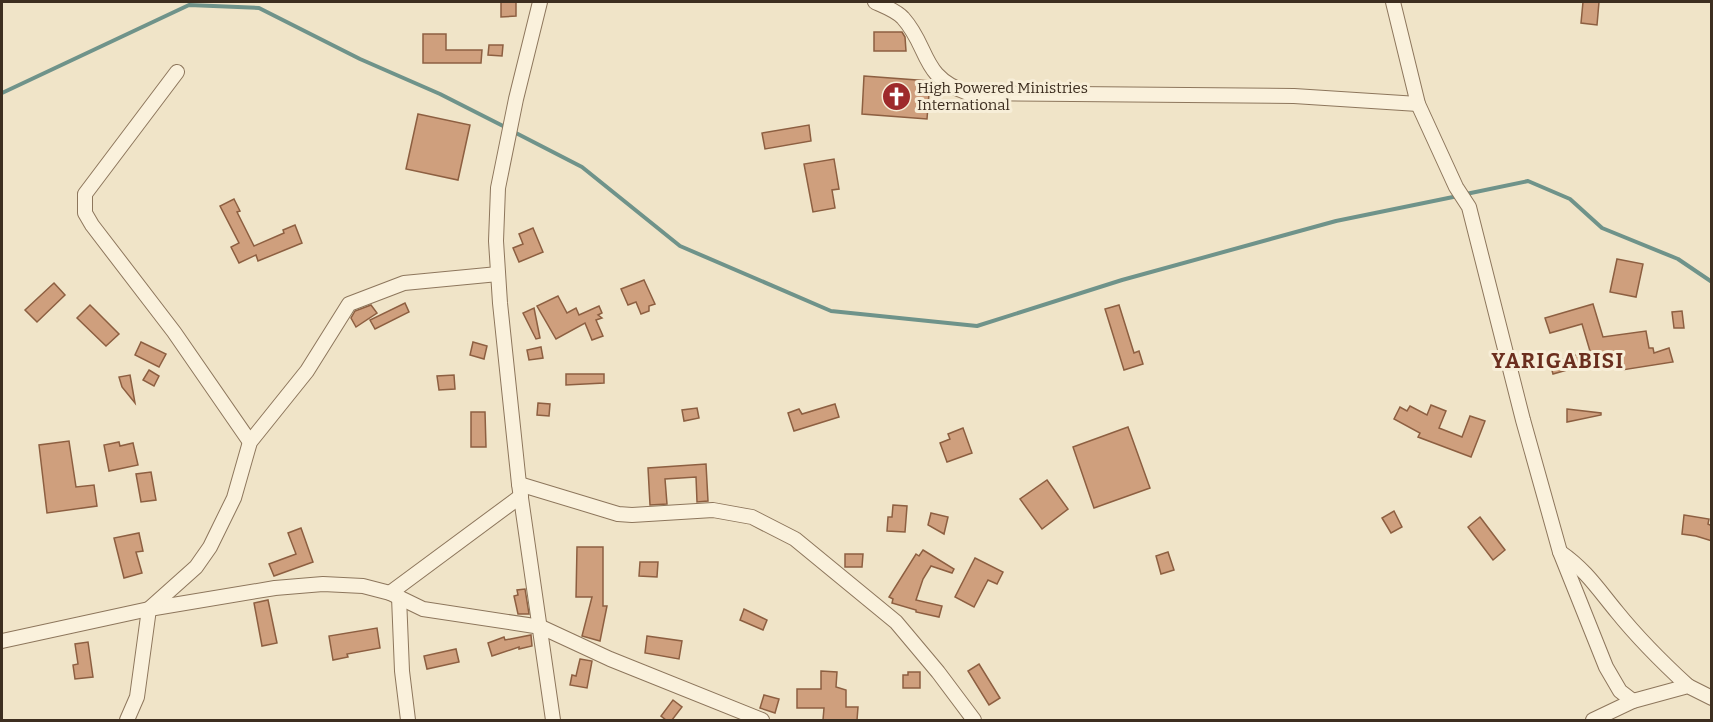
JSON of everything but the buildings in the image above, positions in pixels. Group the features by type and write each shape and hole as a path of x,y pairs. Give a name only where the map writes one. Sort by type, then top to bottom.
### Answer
{"street":[{"path":"540,2 516,99 498,188 496,241 520,490 553,720"},
{"path":"875,2 902,16 912,31 924,58 938,76 953,88 968,93 1294,96 1418,104"},
{"path":"1393,2 1418,104 1456,187 1469,207 1523,420 1560,552 1606,667 1620,691 1633,701"},
{"path":"177,72 85,194 85,213 174,332 250,442"},
{"path":"127,720 138,688 149,609 196,567 210,547 234,498 250,442 307,371 348,304 404,283 498,274"},
{"path":"395,595 520,490"},
{"path":"520,490 618,514 713,510 752,517 795,539 896,622 974,720"},
{"path":"1560,552 1576,563 1663,664 1688,686 1712,698"},
{"path":"2,641 149,609 274,588 313,585 363,586 395,595 423,609 541,627 610,659 762,720"},
{"path":"395,595 408,720"},
{"path":"1593,720 1633,701 1688,686"}],"waterway":[{"path":"2,93 189,5 259,8 360,59 440,94 507,128"},
{"path":"514,132 582,167 680,246 831,311 977,326 1122,280 1336,221 1458,196"},
{"path":"1466,194 1528,181 1570,199 1602,228 1678,259 1712,282"}],"place":[{"name":"High Powered Ministries International","path":"896,97"}],"district":[{"name":"YARIGABISI","path":"1558,361"}]}
